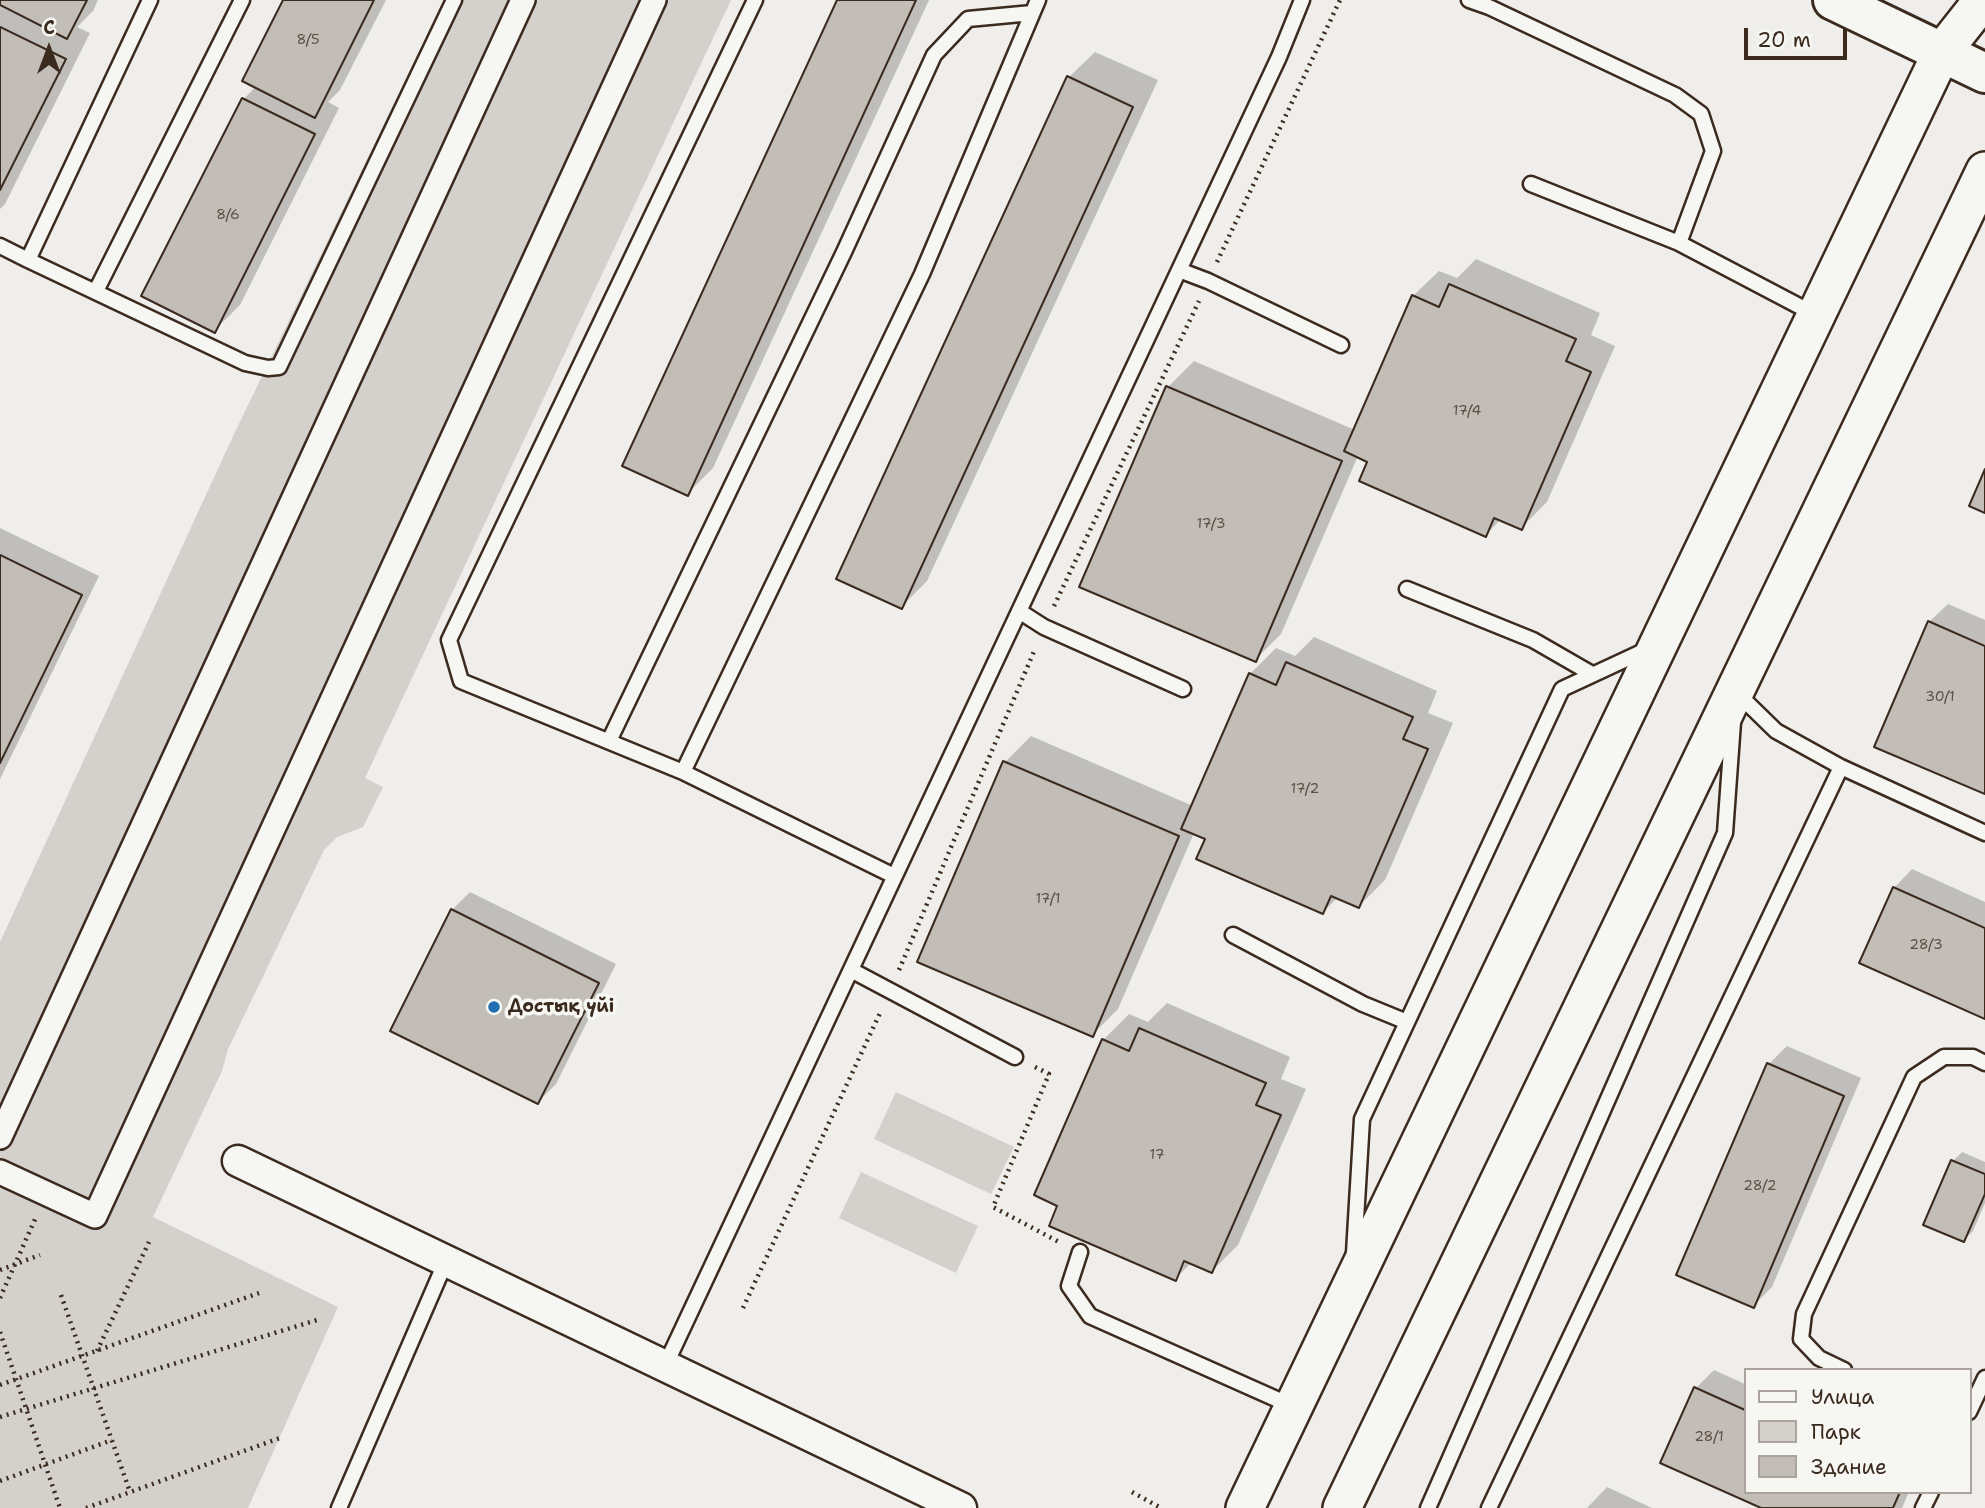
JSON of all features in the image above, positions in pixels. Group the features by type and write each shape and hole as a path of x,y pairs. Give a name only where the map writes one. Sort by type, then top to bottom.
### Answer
{"highway":[{"path":"1833,0 1985,73"}],"street":[{"path":"0,1138 523,0"},
{"path":"0,1172 95,1216 654,0"},
{"path":"1245,1508 1942,52 1983,0"},
{"path":"1342,1508 1985,171"},
{"path":"238,1161 961,1508"}],"lane":[{"path":"28,260 149,0"},
{"path":"96,291 242,0"},
{"path":"0,246 245,363 268,368 279,366 454,0"},
{"path":"755,0 449,640 461,681 683,772 894,876"},
{"path":"665,1366 1279,57 1302,0"},
{"path":"1469,0 1675,95 1701,114 1713,151 1679,243"},
{"path":"609,741 844,252 934,55 968,19 1035,7"},
{"path":"683,772 922,274 1035,7"},
{"path":"1531,184 1679,243 1816,315"},
{"path":"1179,270 1208,281 1341,345"},
{"path":"1407,589 1533,640 1592,674"},
{"path":"1019,611 1044,626 1183,689"},
{"path":"1352,1285 1362,1119 1562,689 1659,644"},
{"path":"1735,691 1776,731 1841,766 1985,832"},
{"path":"1427,1508 1725,832 1735,691"},
{"path":"1489,1508 1841,766"},
{"path":"1233,935 1363,1004 1407,1022"},
{"path":"851,970 1015,1057"},
{"path":"1840,1368 1819,1358 1801,1339 1804,1314 1896,1114 1914,1077 1944,1057 1973,1057 1985,1063"},
{"path":"1080,1252 1069,1286 1090,1315 1294,1407"},
{"path":"339,1508 446,1261"},
{"path":"1971,1408 1985,1378"}],"path":[{"path":"1015,1057 1049,1074 993,1207 1080,1252"},
{"path":"0,1298 47,1194"},
{"path":"97,1351 149,1242"},
{"path":"0,1270 40,1255"},
{"path":"0,1385 259,1293"},
{"path":"61,1295 130,1492"},
{"path":"0,1417 317,1320"},
{"path":"0,1332 60,1508"},
{"path":"86,1508 279,1438"},
{"path":"0,1481 111,1440"},
{"path":"1132,1492 1161,1508"}],"green space":[{"path":"444,0 731,0 365,778 383,787 363,827 337,837 324,850 228,1049 222,1071 153,1217 338,1307 248,1508 0,1508 0,942 234,434"},
{"path":"896,1092 1014,1147 991,1194 874,1139"},
{"path":"861,1172 978,1226 956,1273 839,1218"}],"building":[{"path":"0,0 87,0 67,39 0,5"},
{"path":"283,0 374,0 315,118 242,81"},
{"path":"837,0 916,0 688,496 622,466"},
{"path":"0,27 66,59 0,190"},
{"path":"1067,76 1133,107 902,609 836,579"},
{"path":"242,98 315,134 215,333 141,296"},
{"path":"1449,284 1576,339 1566,361 1591,372 1522,530 1494,518 1486,537 1359,481 1367,462 1344,451 1412,295 1439,307"},
{"path":"1166,386 1342,461 1256,662 1079,587"},
{"path":"1985,469 1985,513 1969,506"},
{"path":"0,555 82,595 0,763"},
{"path":"1928,621 1985,646 1985,794 1874,747"},
{"path":"1286,662 1413,717 1403,739 1428,749 1359,908 1331,896 1323,914 1196,859 1205,839 1181,829 1249,673 1276,685"},
{"path":"1003,761 1179,836 1093,1037 917,962"},
{"path":"1893,887 1985,928 1985,1019 1859,963"},
{"name":"Достық үйі","path":"451,909 599,983 538,1104 390,1031"},
{"path":"1139,1028 1266,1083 1256,1105 1281,1115 1212,1273 1184,1261 1176,1281 1049,1226 1057,1206 1034,1195 1102,1039 1129,1051"},
{"path":"1767,1063 1844,1096 1754,1308 1676,1275"},
{"path":"1951,1160 1985,1174 1985,1194 1964,1242 1923,1225"},
{"path":"1694,1387 1744,1410 1744,1494 1899,1494 1893,1508 1761,1508 1660,1463"}],"place":[{"name":"Достық үйі","path":"494,1007"}]}
